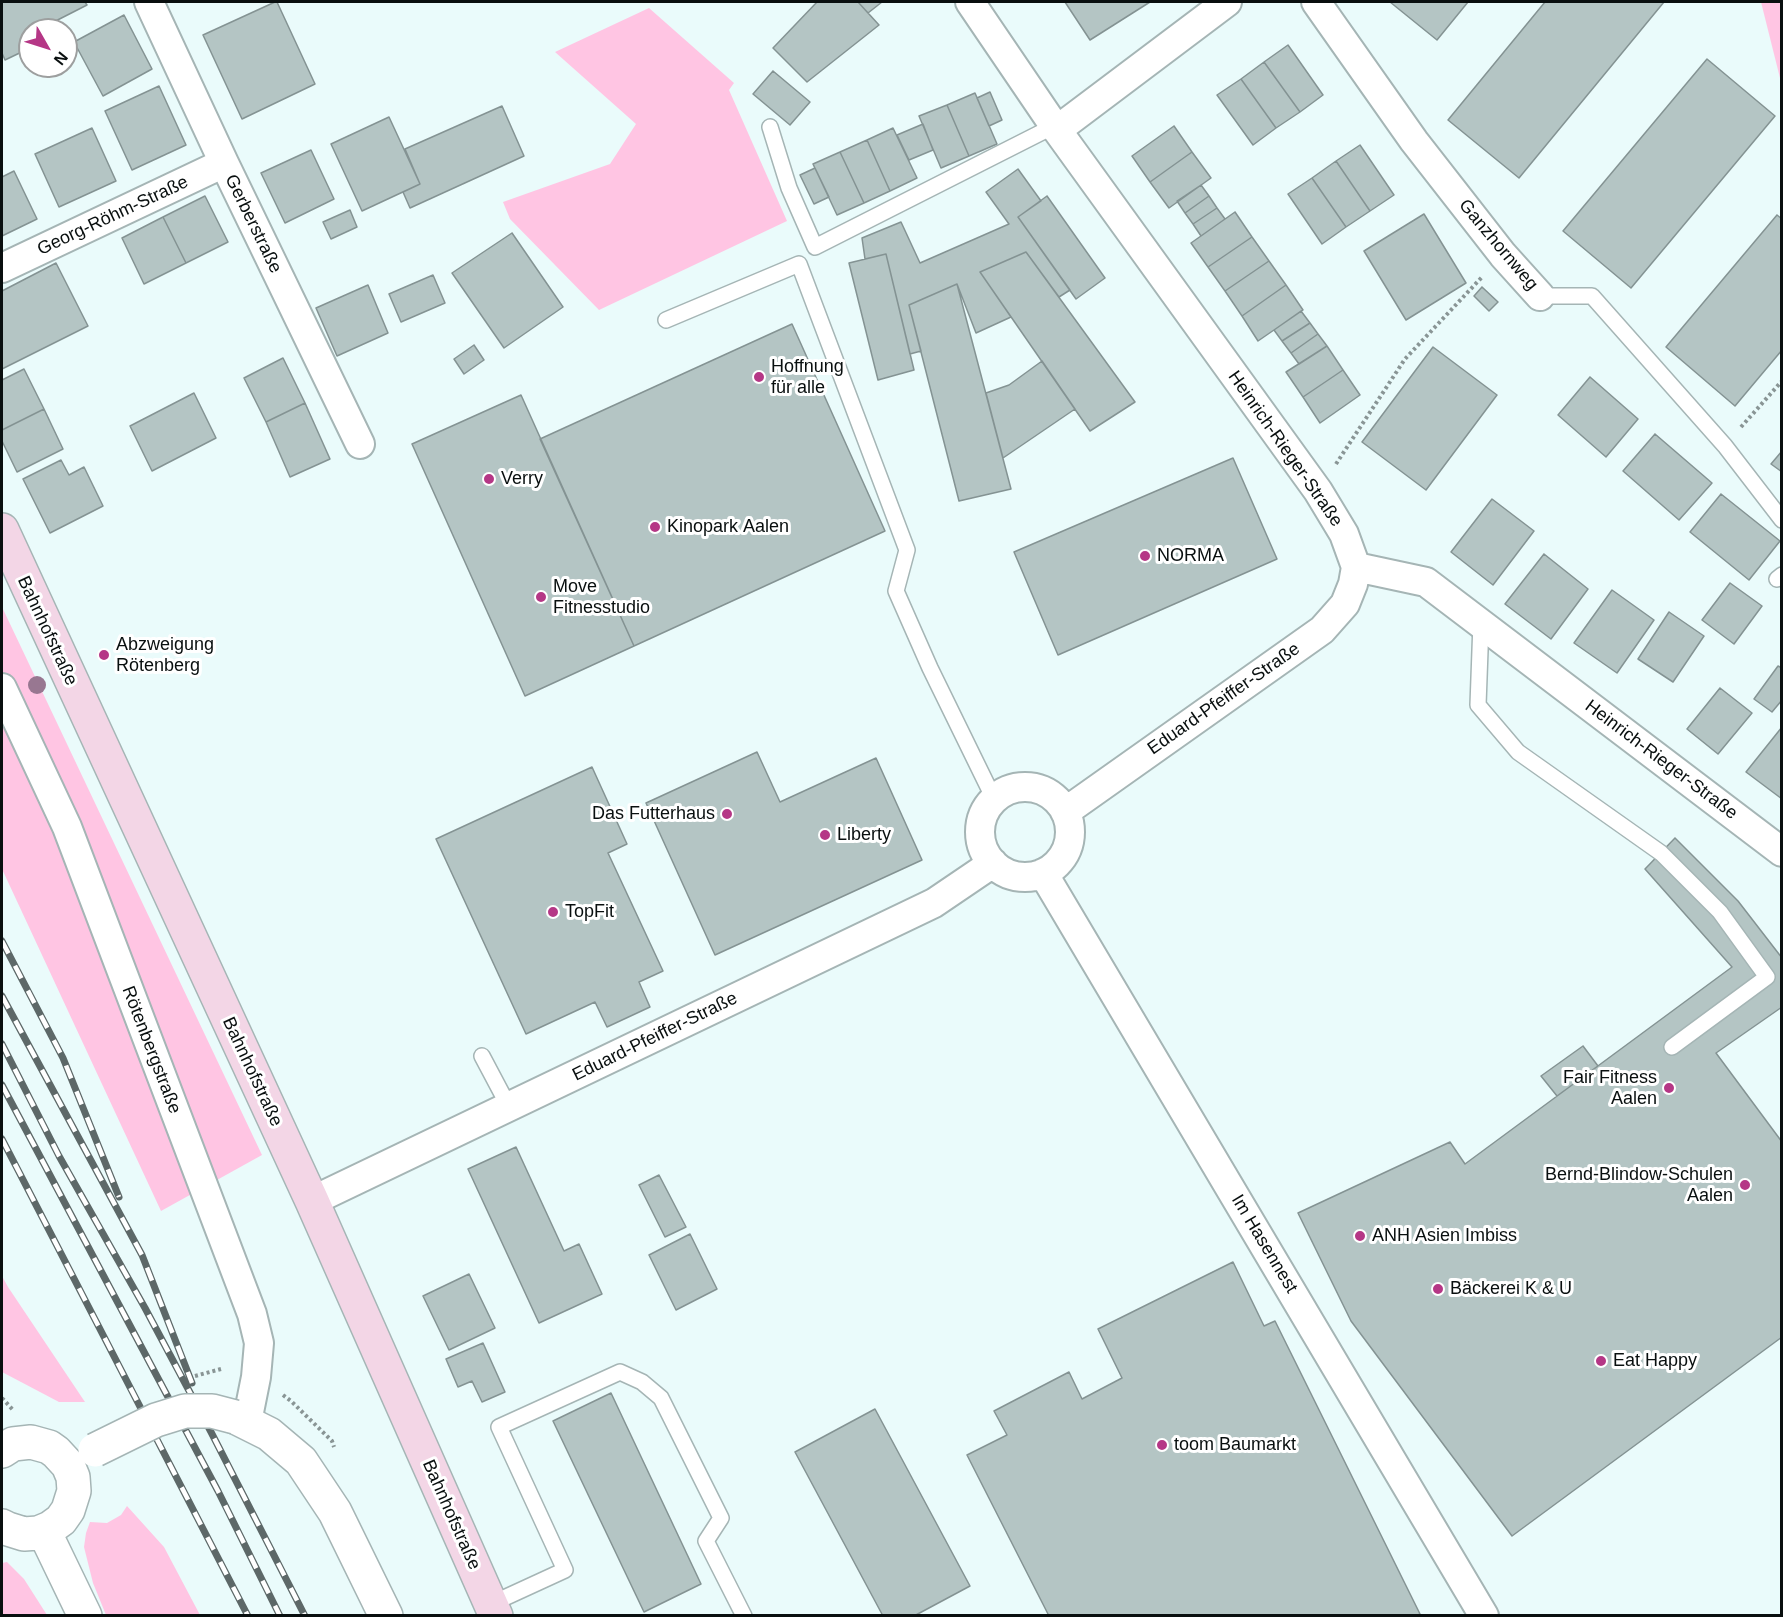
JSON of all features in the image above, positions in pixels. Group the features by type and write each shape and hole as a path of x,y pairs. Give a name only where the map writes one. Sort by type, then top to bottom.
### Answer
{"main road":[{"name":"Bahnhofstraße","path":"2,530 312,1201 493,1610"}],"street":[{"name":"Gerberstraße","path":"149,2 360,444"},
{"name":"Heinrich-Rieger-Straße","path":"970,2 1055,128 1318,491 1344,534 1356,567 1426,582 1782,852"},
{"path":"1055,128 1227,2"},
{"name":"Ganzhornweg","path":"1316,2 1414,141 1503,255 1540,296"},
{"name":"Georg-Röhm-Straße","path":"2,268 224,163"},
{"name":"Eduard-Pfeiffer-Straße","path":"1065,812 1322,630 1345,604 1353,584 1356,567"},
{"name":"Rötenbergstraße","path":"2,688 67,827 252,1314 259,1343 256,1377 241,1419"},
{"path":"1031,787 1042,790 1052,796 1065,812 1070,827 1069,843 1062,858 1044,873 1017,876 1004,872 993,864 984,850 980,834 984,812 994,799 1009,790 1031,787"},
{"name":"Eduard-Pfeiffer-Straße","path":"312,1201 934,903 993,864"},
{"name":"Im Hasennest","path":"1044,873 1484,1616"},
{"path":"2,1451 13,1444 31,1442 82,1458 156,1420 185,1411 212,1411 241,1419 269,1434 301,1461 335,1512 386,1616"},
{"path":"2,1526 24,1534 44,1531 61,1520 71,1504 82,1458"},
{"path":"44,1531 85,1616"}],"lane":[{"path":"770,127 789,188 814,246 1055,128"},
{"path":"666,320 798,264 907,550 896,591 930,668 994,799"},
{"name":"Ganzhornweg","path":"1540,296 1592,296 1725,446 1782,520"},
{"path":"1481,623 1478,705 1518,752 1661,853 1720,912 1767,977 1672,1047"},
{"path":"482,1056 509,1107"},
{"path":"493,1610 566,1570 499,1427 620,1372 642,1382 661,1398 721,1518 706,1541 744,1616"}],"path":[{"path":"1318,491 1405,359 1503,255"},
{"path":"1725,446 1782,381"}],"shaded area":[{"path":"1761,2 1781,2 1781,82"},
{"path":"649,8 734,83 729,90 787,221 599,310 510,219 503,202 610,164 636,124 555,52"},
{"path":"2,607 262,1155 161,1211 2,869"},
{"path":"2,1276 85,1402 59,1402 2,1372"},
{"path":"127,1506 164,1547 200,1615 106,1615 93,1583 84,1547 86,1533 90,1522 107,1523 121,1515"},
{"path":"7,1562 24,1579 47,1615 2,1615 2,1563"}],"building":[{"path":"2,2 85,2 87,5 62,18 18,18 18,54 5,60 2,53"},
{"path":"275,2 315,84 242,119 203,35"},
{"path":"817,2 858,2 879,25 807,82 773,48"},
{"path":"858,2 882,2 868,13"},
{"path":"1065,2 1150,2 1090,40"},
{"path":"1390,2 1468,2 1437,40"},
{"path":"1545,2 1664,2 1519,178 1448,120"},
{"path":"124,15 152,69 103,96 78,49 78,40"},
{"path":"1288,45 1323,95 1300,112 1264,62"},
{"path":"1707,59 1775,116 1631,288 1563,231"},
{"path":"1264,62 1300,112 1276,128 1241,79"},
{"path":"773,71 810,102 790,125 753,94"},
{"path":"1241,79 1276,128 1253,145 1217,95"},
{"path":"159,86 186,145 132,170 105,111"},
{"path":"990,92 1002,120 989,126 977,98"},
{"path":"975,93 997,144 969,156 947,105"},
{"path":"947,105 969,156 941,168 919,116"},
{"path":"502,106 524,156 410,208 403,192 420,184 405,149"},
{"path":"389,117 420,184 362,211 331,144"},
{"path":"923,124 933,150 909,160 897,135"},
{"path":"1174,126 1192,152 1150,182 1132,156"},
{"path":"92,128 116,181 59,207 35,154"},
{"path":"893,128 917,178 890,191 867,140"},
{"path":"867,140 890,191 864,203 840,152"},
{"path":"1360,145 1394,195 1370,211 1336,161"},
{"path":"311,150 334,199 285,223 261,173"},
{"path":"840,152 864,203 837,215 813,164"},
{"path":"1192,152 1211,178 1169,208 1150,182"},
{"path":"1336,161 1370,211 1346,227 1312,178"},
{"path":"815,168 829,197 814,204 800,175"},
{"path":"1018,169 1041,201 1018,217 1070,290 1059,297 1026,252 980,272 1011,317 976,333 957,284 909,305 921,351 910,354 886,254 865,259 862,238 901,222 920,263 1009,224 986,192"},
{"path":"14,171 37,219 2,236 2,177"},
{"path":"1312,178 1346,227 1322,244 1288,194"},
{"path":"1201,185 1209,196 1185,213 1177,201"},
{"path":"205,196 228,242 186,263 163,217"},
{"path":"1047,196 1105,278 1076,299 1018,217"},
{"path":"1209,196 1217,208 1193,224 1185,213"},
{"path":"1217,208 1225,219 1201,236 1193,224"},
{"path":"350,210 357,227 331,239 323,222"},
{"path":"1235,212 1252,237 1208,267 1191,243"},
{"path":"1424,214 1466,283 1406,320 1364,251"},
{"path":"1777,215 1782,219 1782,350 1735,406 1666,347"},
{"path":"163,217 186,263 144,284 122,238"},
{"path":"512,233 563,307 504,348 452,273"},
{"path":"1252,237 1269,261 1225,291 1208,267"},
{"path":"1026,252 1135,402 1090,431 980,272"},
{"path":"886,254 914,370 878,380 849,263"},
{"path":"1269,261 1286,285 1242,316 1225,291"},
{"path":"56,263 88,326 2,369 2,291"},
{"path":"433,275 445,303 401,322 389,294"},
{"path":"957,284 1011,489 959,501 909,305"},
{"path":"368,285 388,333 337,356 316,308"},
{"path":"1286,285 1303,310 1258,341 1242,316"},
{"path":"1482,287 1498,302 1489,311 1474,296"},
{"path":"1301,311 1310,323 1282,341 1274,330"},
{"path":"1310,323 1318,334 1291,353 1282,341"},
{"path":"792,324 885,531 634,646 540,439"},
{"path":"1318,334 1327,346 1299,364 1291,353"},
{"path":"474,345 484,360 464,374 454,359"},
{"path":"1327,346 1343,370 1303,397 1286,372"},
{"path":"1433,347 1497,395 1426,490 1362,442"},
{"path":"283,358 305,403 266,422 244,378"},
{"path":"1042,361 1075,409 1003,458 986,393 1009,385"},
{"path":"24,369 44,409 2,430 2,380"},
{"path":"1343,370 1360,395 1320,423 1303,397"},
{"path":"1590,377 1638,419 1606,457 1558,415"},
{"path":"194,393 216,438 152,471 130,426"},
{"path":"521,395 634,646 525,696 412,444"},
{"path":"305,403 330,459 290,477 266,422"},
{"path":"44,409 63,449 17,472 2,441 2,430"},
{"path":"1655,434 1712,483 1679,520 1623,471"},
{"path":"1782,451 1782,472 1771,464"},
{"name":"NORMA","path":"1233,458 1277,559 1058,655 1014,552"},
{"path":"61,460 69,475 84,467 103,506 50,533 23,479"},
{"path":"1721,494 1780,541 1749,580 1690,532"},
{"path":"1492,499 1534,531 1493,585 1451,552"},
{"path":"1544,554 1588,589 1551,639 1505,604"},
{"path":"1730,583 1762,606 1734,644 1702,620"},
{"path":"1612,590 1654,620 1617,673 1574,643"},
{"path":"1669,612 1704,636 1673,682 1638,659"},
{"path":"1778,666 1782,668 1782,700 1772,712 1754,699"},
{"path":"1720,688 1752,713 1718,754 1687,729"},
{"path":"1782,727 1782,799 1746,772"},
{"path":"757,752 780,802 876,758 922,860 715,955 646,803"},
{"name":"TopFit","path":"592,767 627,844 608,853 663,971 639,982 650,1007 607,1027 595,1002 526,1034 436,839"},
{"path":"1675,838 1738,901 1782,958 1782,1007 1716,1053 1782,1142 1782,1337 1512,1536 1351,1321 1298,1213 1450,1142 1465,1164 1732,967 1645,869"},
{"path":"1583,1046 1598,1066 1557,1096 1541,1076"},
{"path":"516,1147 564,1251 579,1244 602,1294 539,1323 468,1169"},
{"path":"659,1175 686,1227 665,1237 639,1185"},
{"path":"690,1234 717,1289 676,1310 649,1255"},
{"name":"toom Baumarkt","path":"1233,1262 1264,1326 1275,1321 1420,1614 1416,1616 1049,1616 967,1455 1007,1435 994,1411 1069,1372 1082,1399 1122,1378 1098,1329"},
{"path":"469,1274 495,1328 449,1350 423,1296"},
{"path":"483,1343 505,1392 482,1402 472,1381 458,1387 446,1359"},
{"path":"611,1393 701,1584 644,1612 553,1421"},
{"path":"875,1409 970,1586 914,1616 883,1616 795,1452"}],"railway":[{"path":"2,941 63,1058 119,1197"},
{"path":"2,996 142,1255 192,1383"},
{"path":"2,1044 59,1156 145,1308 211,1432 305,1616"},
{"path":"2,1085 218,1491 280,1616"},
{"path":"2,1139 248,1616"}],"place":[{"name":"Hoffnung für alle","path":"759,377"},
{"name":"Verry","path":"489,479"},
{"name":"Kinopark Aalen","path":"655,527"},
{"name":"NORMA","path":"1145,556"},
{"name":"Move Fitnesstudio","path":"541,597"},
{"name":"Abzweigung Rötenberg","path":"104,655"},
{"name":"Das Futterhaus","path":"727,814"},
{"name":"Liberty","path":"825,835"},
{"name":"TopFit","path":"553,912"},
{"name":"Fair Fitness Aalen","path":"1669,1088"},
{"name":"Bernd-Blindow-Schulen Aalen","path":"1745,1185"},
{"name":"ANH Asien Imbiss","path":"1360,1236"},
{"name":"Bäckerei K & U","path":"1438,1289"},
{"name":"Eat Happy","path":"1601,1361"},
{"name":"toom Baumarkt","path":"1162,1445"}]}
